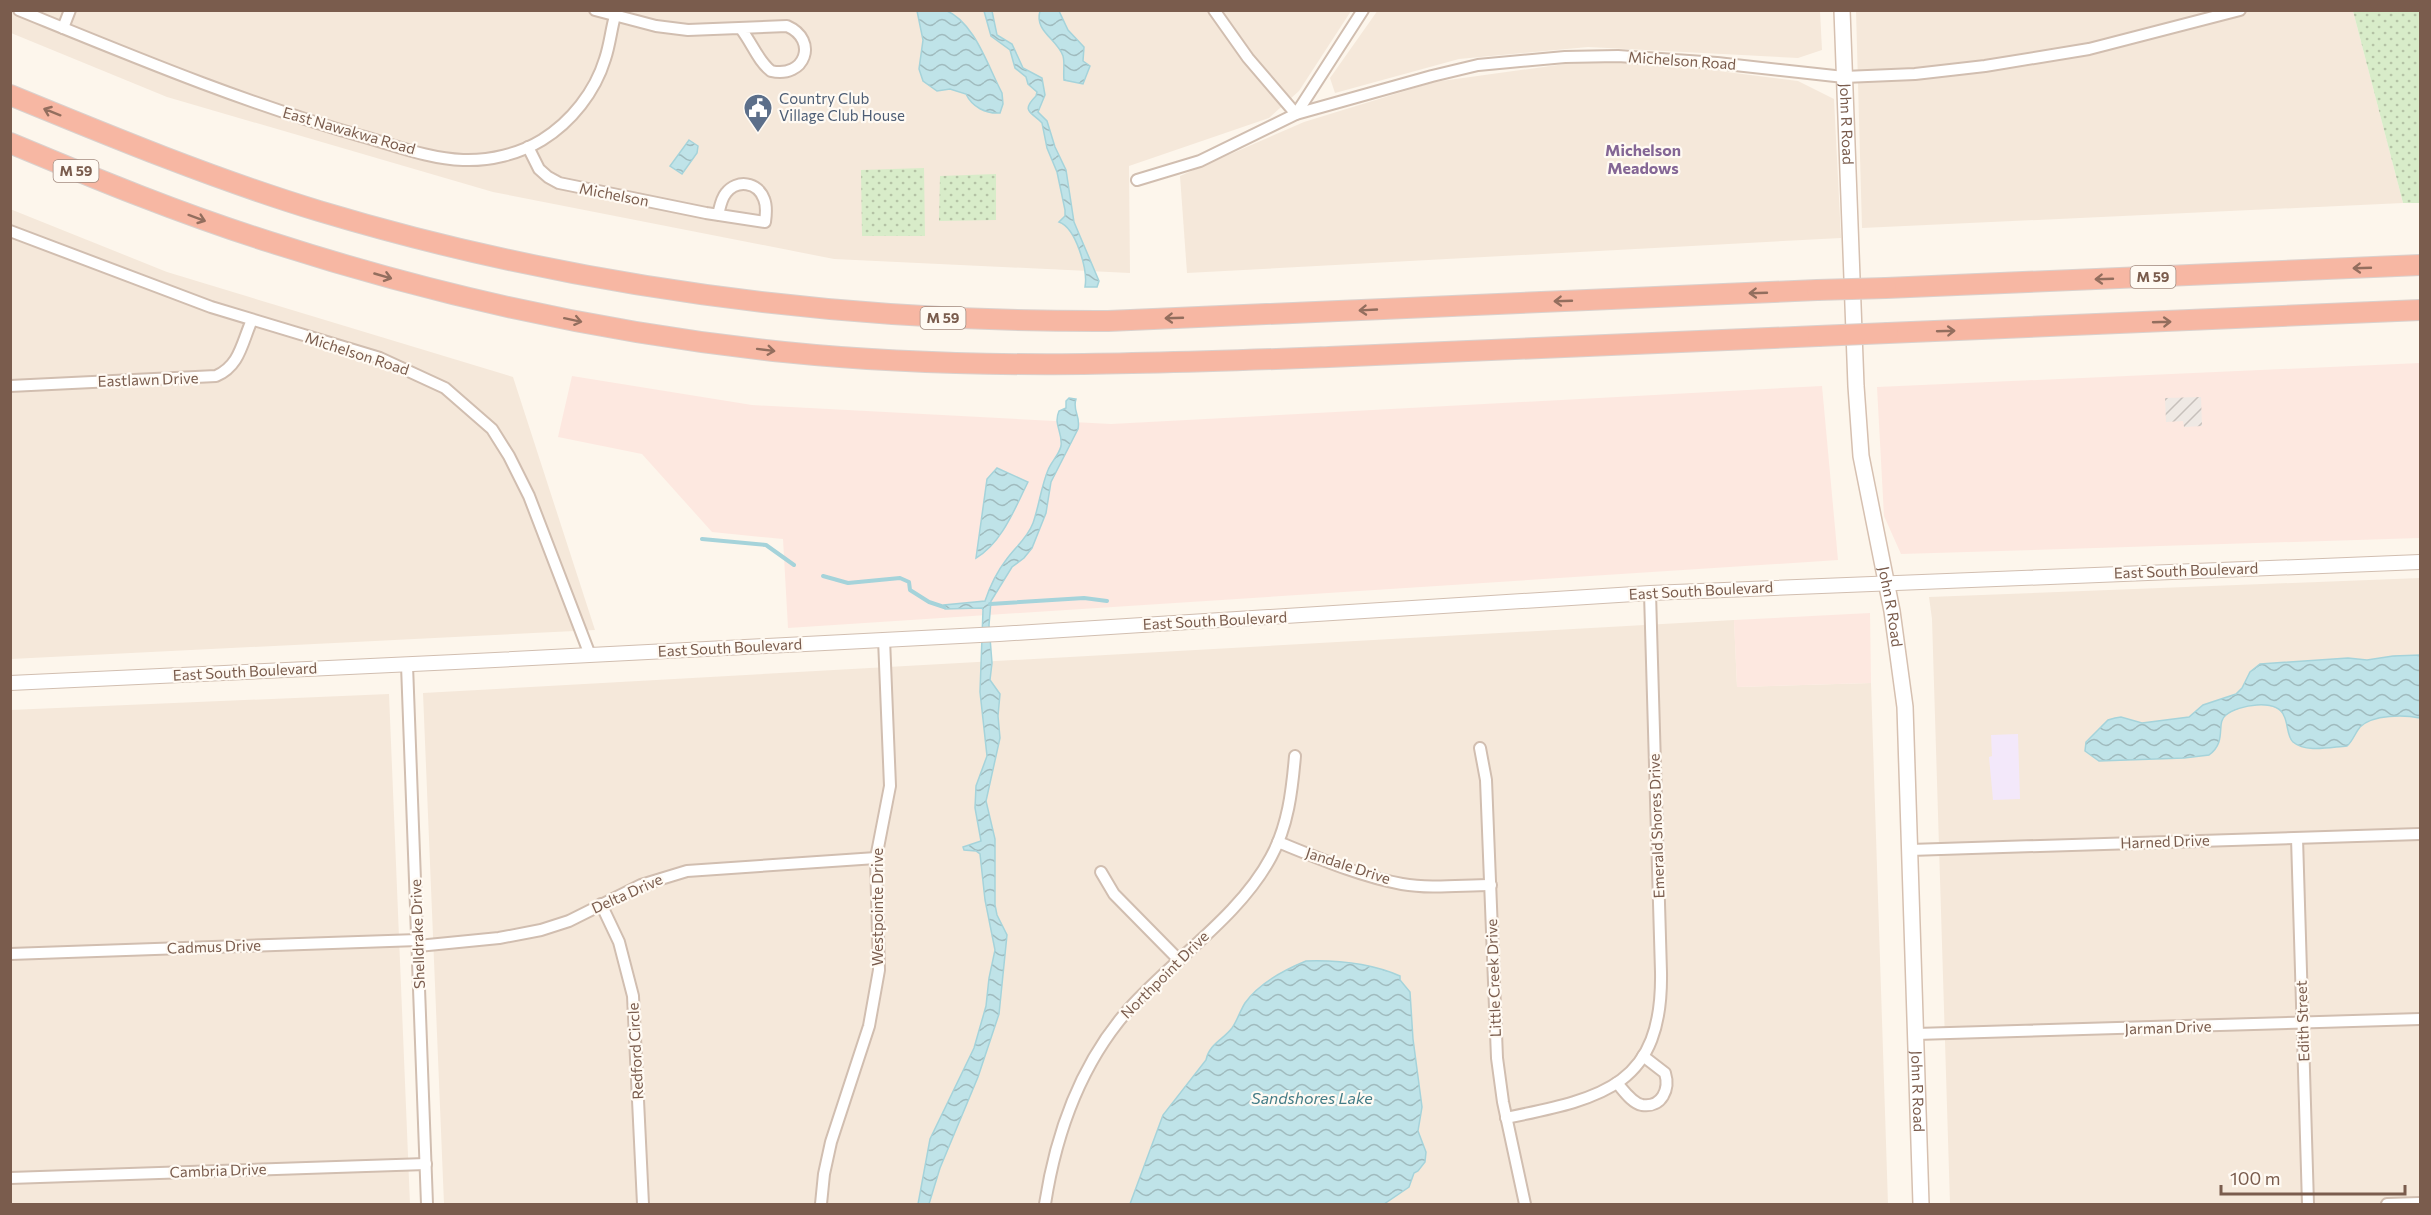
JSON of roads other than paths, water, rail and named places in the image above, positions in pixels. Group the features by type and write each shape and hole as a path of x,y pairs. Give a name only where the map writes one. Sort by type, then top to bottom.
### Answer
{"highway":[{"name":"M 59","path":"10,95 171,160 370,226 498,258 614,282 743,301 826,310 994,320 1108,321 2421,265"},
{"name":"M 59","path":"10,143 212,223 334,262 423,287 597,325 783,352 928,363 1078,366 2421,310"}],"main road":[{"name":"John R Road","path":"1842,10 1859,430 1865,484 1886,583 1905,707 1921,1204"}],"street":[{"name":"East Nawakwa Road","path":"20,10 267,108 443,158 477,160 499,157 528,147 568,120 595,84 606,58 615,16"},
{"path":"63,28 70,10"},
{"path":"596,10 680,29 741,29 783,25 795,29 804,41 804,56 801,63 787,72 771,71 760,60 753,43 741,29"},
{"path":"1214,10 1248,58 1296,114 1363,10"},
{"name":"Michelson Road","path":"1137,180 1200,161 1296,114 1457,69 1546,58 1610,56 1680,60 1844,77 1957,70 2048,57 2144,37 2240,10"},
{"name":"Michelson","path":"528,147 539,169 559,183 718,215 765,222 764,199 758,189 751,185 733,186 722,199 718,215"},
{"name":"Michelson Road","path":"10,231 150,286 252,320 380,358 445,388 492,429 509,456 529,496 590,655"},
{"name":"Eastlawn Drive","path":"10,386 216,376 227,372 234,364 252,320"},
{"name":"East South Boulevard","path":"10,683 999,634 1650,593 2421,562"},
{"name":"Emerald Shores Drive","path":"1506,1118 1589,1098 1617,1083 1627,1076 1643,1056 1657,1027 1661,991 1650,593"},
{"name":"Westpointe Drive","path":"821,1204 824,1174 831,1142 869,1026 875,994 879,947 876,858 890,786 884,639"},
{"name":"Shelldrake Drive","path":"407,664 427,1204"},
{"name":"Little Creek Drive","path":"1480,748 1486,780 1495,1036 1499,1081 1525,1204"},
{"name":"Northpoint Drive","path":"1045,1204 1052,1164 1063,1125 1087,1069 1129,1010 1256,882 1272,856 1291,802 1295,756"},
{"name":"Harned Drive","path":"1910,850 2421,834"},
{"name":"Edith Street","path":"2297,838 2308,1204"},
{"name":"Jandale Drive","path":"1278,842 1354,871 1405,884 1491,885"},
{"name":"Delta Drive","path":"418,943 529,933 569,921 641,885 687,871 876,858"},
{"path":"1101,872 1114,894 1178,959"},
{"name":"Redford Circle","path":"601,904 619,942 633,996 643,1204"},
{"name":"Cadmus Drive","path":"10,954 418,943"},
{"name":"Jarman Drive","path":"1916,1034 2421,1019"},
{"path":"1617,1083 1634,1101 1642,1105 1650,1105 1662,1099 1667,1089 1665,1074 1643,1056"},
{"name":"Cambria Drive","path":"10,1178 426,1164"},
{"path":"2387,1204 2421,1203"}],"water":[{"path":"945,10 965,24 980,46 1002,93 1003,104 1000,113 980,109 966,94 950,89 937,91 923,81 919,69 923,40 917,11"},
{"path":"984,11 992,11 997,35 1012,44 1023,68 1042,78 1045,95 1038,112 1047,121 1055,147 1066,170 1074,222 1099,281 1097,287 1085,287 1085,271 1080,250 1071,232 1059,222 1065,216 1065,210 1057,172 1047,148 1042,123 1028,109 1037,92 1028,84 1026,77 1015,68 1010,50 991,36"},
{"path":"1040,11 1059,11 1068,30 1084,47 1083,61 1090,66 1083,84 1064,80 1063,56 1043,30 1039,18"},
{"path":"689,140 698,146 697,153 682,174 670,166"},
{"path":"1069,398 1076,399 1078,429 1051,482 1046,513 1032,548 1012,567 991,601 990,680 1000,694 998,716 1000,738 986,801 995,839 995,905 997,915 1007,935 999,1014 978,1077 940,1168 929,1204 918,1204 930,1139 974,1048 986,1006 995,950 985,900 980,854 976,851 964,850 963,847 981,841 975,808 976,786 987,756 980,692 983,610 982,608 945,609 944,605 985,601 999,570 1028,534 1048,470 1061,446 1057,416 1059,411 1066,408 1066,401"},
{"path":"997,468 1028,482 1013,514 1000,534 976,558 987,479"},
{"path":"2420,655 2420,718 2398,716 2373,720 2360,727 2347,746 2319,748 2298,745 2291,740 2280,710 2266,705 2257,705 2239,708 2223,718 2218,744 2209,755 2099,761 2085,751 2086,742 2108,720 2121,717 2142,723 2189,717 2203,705 2236,694 2242,688 2250,672 2260,664 2348,658 2367,660"},
{"name":"Sandshores Lake","path":"1306,961 1342,962 1377,968 1400,976 1400,980 1410,992 1413,1039 1422,1107 1418,1131 1426,1152 1425,1162 1414,1173 1409,1187 1384,1204 1130,1204 1163,1115 1206,1060 1210,1050 1232,1028 1245,1003 1257,989 1281,973"}],"waterway":[{"path":"702,539 766,545 794,565"},
{"path":"823,576 848,583 900,578 909,582 910,590 929,602 944,607"},
{"path":"990,604 1084,598 1107,601"}],"place":[{"name":"Country Club Village Club House","path":"758,134"}],"district":[{"name":"Michelson Meadows","path":"1643,159"}]}
